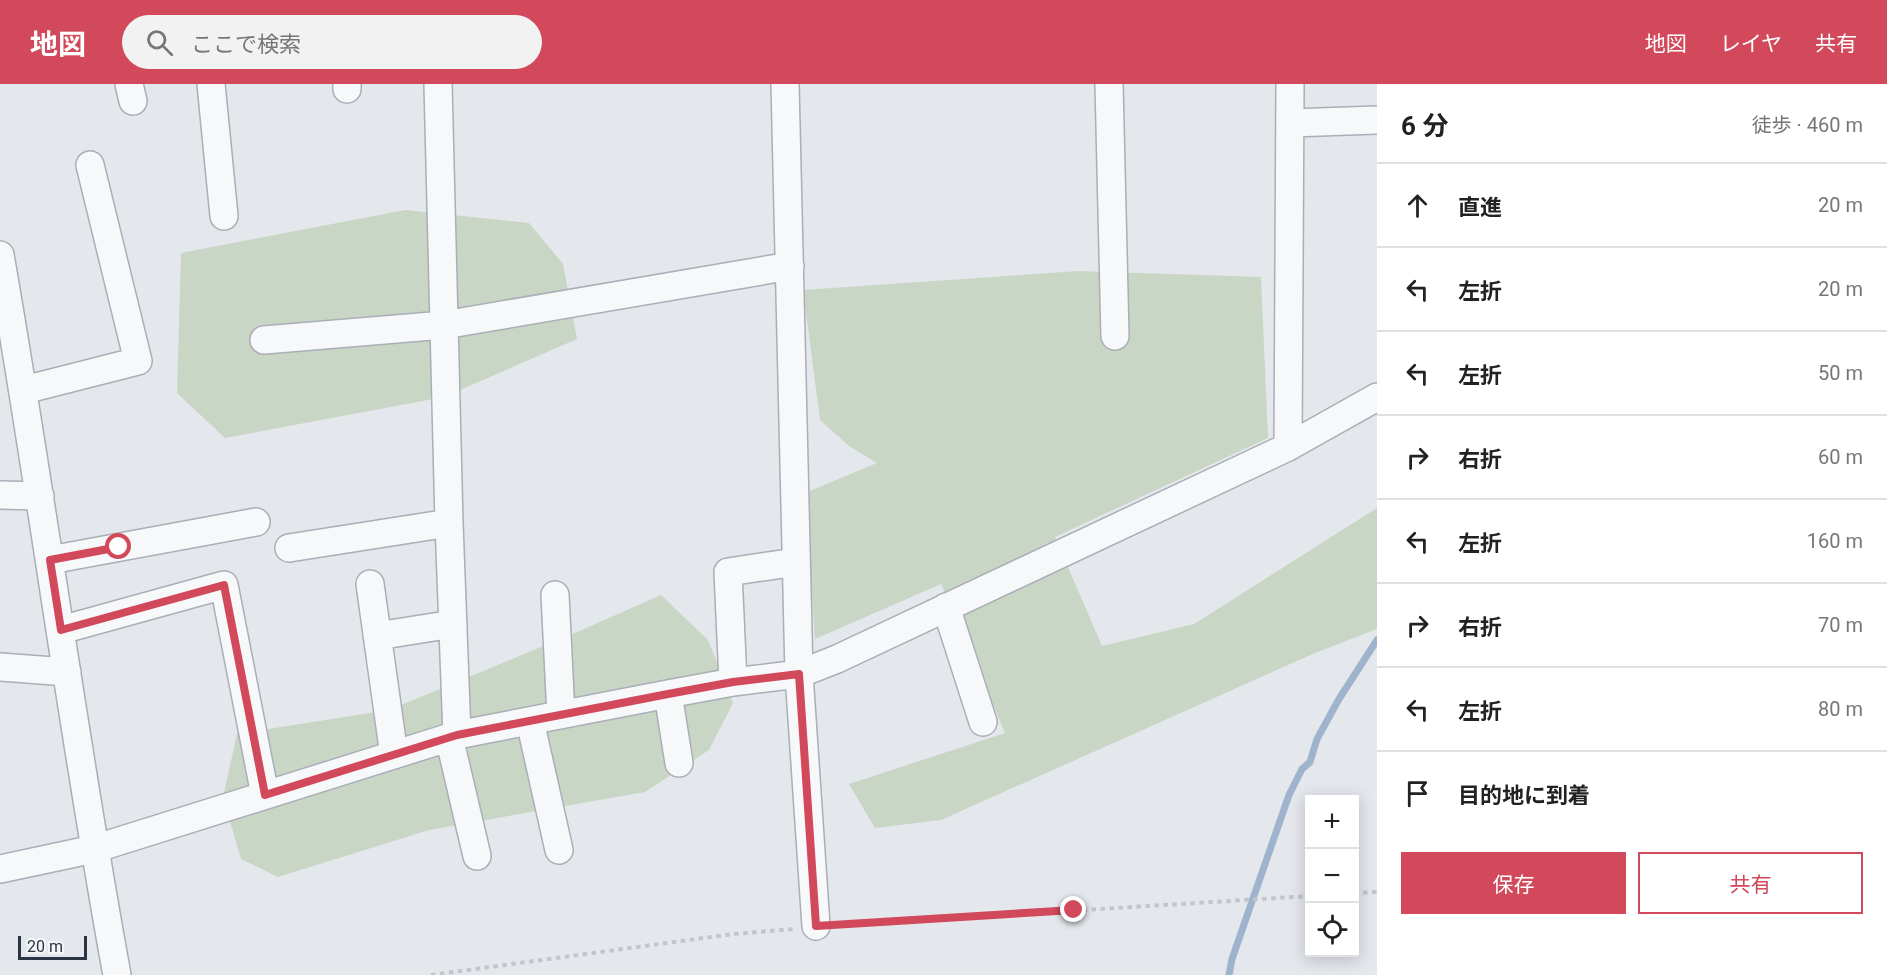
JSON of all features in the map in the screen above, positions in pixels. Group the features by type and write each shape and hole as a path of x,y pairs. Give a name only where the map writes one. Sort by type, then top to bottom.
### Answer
{"street":[{"path":"211,84 224,216"},
{"path":"438,84 453,624 453,736 477,856"},
{"path":"785,84 799,674 816,926"},
{"path":"1109,84 1115,336"},
{"path":"1288,447 1290,84"},
{"path":"1291,123 1377,120"},
{"path":"24,390 138,361 90,165"},
{"path":"0,255 24,390 94,849 117,975"},
{"path":"264,340 444,325 790,266"},
{"path":"0,869 94,849 453,736 733,682 799,674 837,659 1288,447 1377,397"},
{"path":"0,495 40,496"},
{"path":"50,560 256,522"},
{"path":"289,548 449,523"},
{"path":"733,682 728,572 796,561"},
{"path":"370,584 394,755"},
{"path":"61,630 224,585 265,795"},
{"path":"555,595 561,715"},
{"path":"946,607 983,722"},
{"path":"377,636 453,624"},
{"path":"0,667 67,672"},
{"path":"668,694 679,763"},
{"path":"530,721 559,850"}],"path":[{"path":"1359,893 1377,892"},
{"path":"431,975 733,934 816,926 1305,896"}],"green space":[{"path":"405,210 529,223 563,264 577,339 444,397 225,438 177,393 181,253"},
{"path":"1079,271 1261,277 1268,438 1055,537 1102,646 1194,624 1377,508 1377,629 1315,653 941,820 875,828 849,784 1005,733 941,584 815,639 805,493 877,463 849,446 820,420 803,290"},
{"path":"661,595 708,640 733,703 709,750 645,792 429,830 278,877 241,859 223,797 237,734 389,710"}],"waterway":[{"path":"1229,975 1232,959 1289,795 1302,769 1310,762 1317,739 1339,699 1377,640"}],"route":[{"path":"119,547 50,560 61,630 224,585 265,795 457,735 733,682 799,674 816,926 1074,910"}]}
